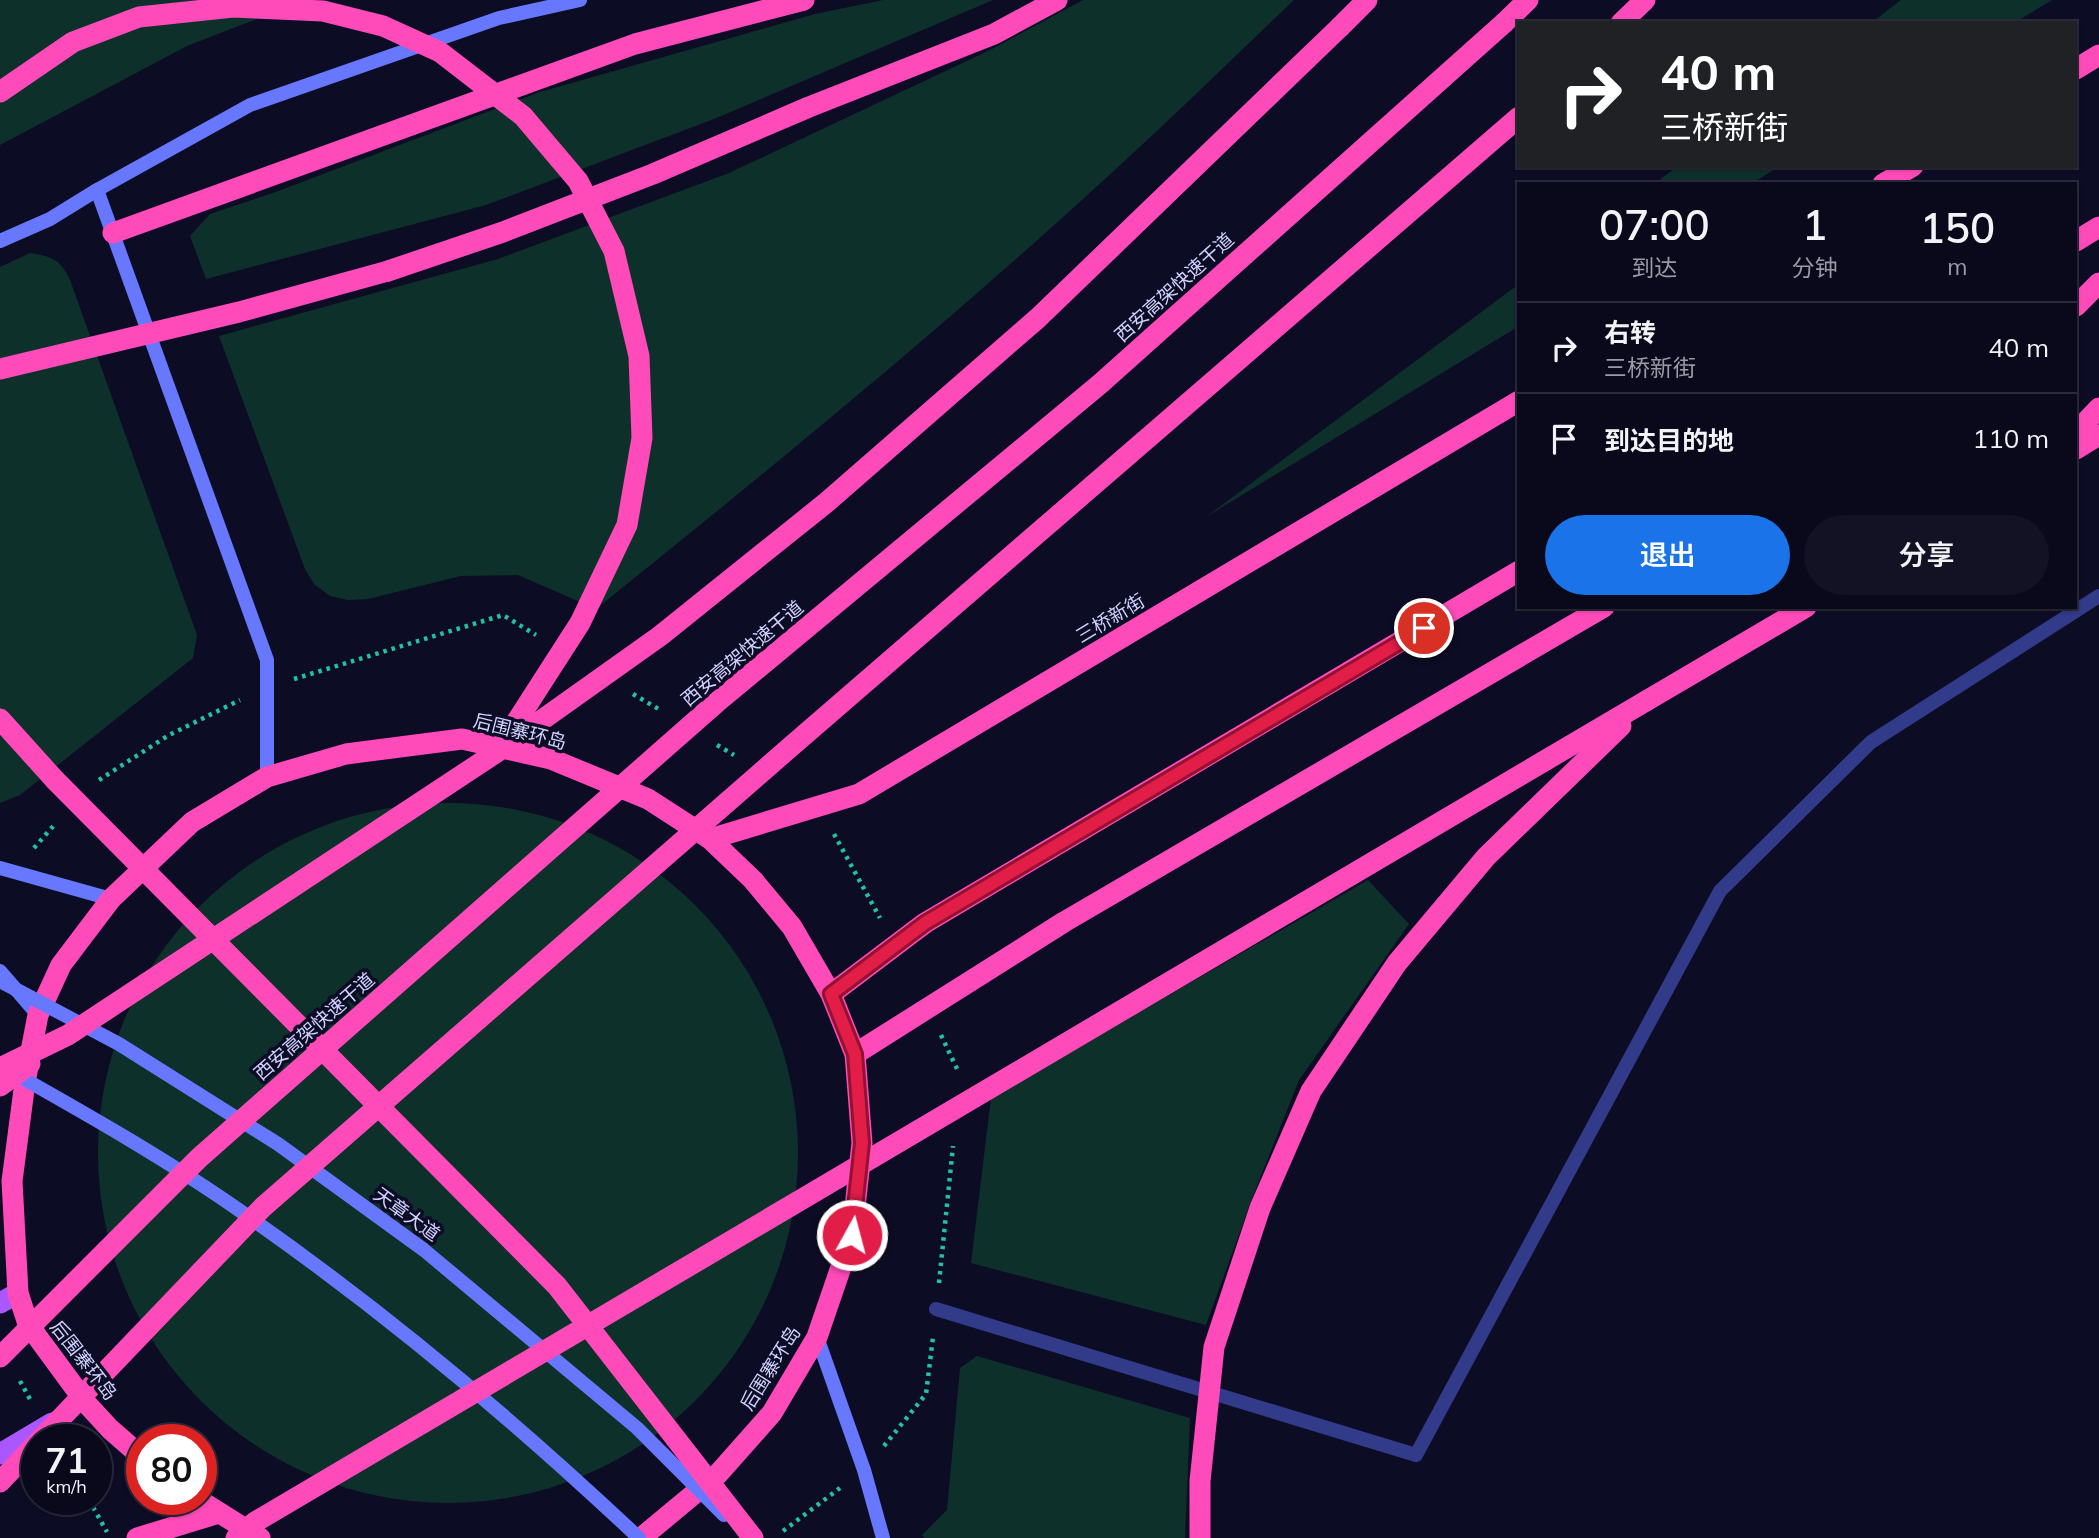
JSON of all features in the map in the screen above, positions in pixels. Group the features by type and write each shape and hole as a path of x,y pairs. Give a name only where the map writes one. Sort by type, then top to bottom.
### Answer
{"highway":[{"path":"113,233 635,44 804,0"},
{"path":"0,369 239,312 388,271 503,232 653,174 809,107 994,34 1057,0"},
{"path":"0,1086 68,1035 497,751 660,636 827,502 1038,318 1367,0"},
{"name":"西安高架快速干道","path":"7,1363 199,1158 716,703 1100,384 1528,0"},
{"path":"1623,21 1645,0"},
{"path":"0,92 73,41 139,17 233,7 323,11 383,26 440,52 523,116 578,181 614,251 639,356 642,438 627,525 580,623 497,751"},
{"path":"2077,68 2099,55"},
{"path":"53,1424 263,1206 1517,119"},
{"path":"1887,182 1910,168"},
{"path":"2077,240 2099,227"},
{"path":"2077,305 2099,283"},
{"name":"三桥新街","path":"710,839 859,794 1517,402"},
{"path":"2077,431 2099,408"},
{"path":"2077,448 2099,435"},
{"path":"831,994 925,923 1517,572"},
{"path":"855,1054 1064,922 1601,609"},
{"path":"236,1538 267,1515 1803,609"},
{"path":"1200,1538 1200,1481 1214,1346 1260,1209 1311,1091 1397,962 1486,857 1646,701"},
{"path":"0,719 64,790 557,1286 753,1538"},
{"name":"后围寨环岛","path":"126,1443 86,1403 9,1298 6,1186 38,1015 61,965 111,900 192,822 267,777 346,754 463,740 551,759 648,799 710,839 753,880 792,926 831,994 855,1054 862,1143 852,1235 817,1338 772,1413 718,1474 640,1538"},
{"path":"0,1067 68,1035"},
{"path":"0,1482 21,1459"},
{"path":"611,1511 627,1538"},
{"path":"137,1538 219,1513 260,1538"}],"main road":[{"path":"0,241 50,219 250,105 499,19 580,0"},
{"path":"97,190 267,660 267,777"},
{"path":"7,870 111,900"},
{"path":"0,971 38,1015"},
{"name":"天章大道","path":"0,981 119,1044 267,1137 424,1250 637,1428 748,1538"},
{"path":"0,1067 95,1119 256,1222 402,1330 545,1451 640,1538"},
{"path":"817,1338 864,1470 883,1538"},
{"path":"58,1424 86,1403"},
{"path":"0,1454 21,1445"}],"street":[{"path":"936,1309 1416,1455 1720,891 1871,742 2099,596"}],"path":[{"path":"99,781 169,735 267,687 503,615 538,636"},
{"path":"631,693 667,714"},
{"path":"713,743 737,757"},
{"path":"819,806 895,946"},
{"path":"7,870 60,820"},
{"path":"928,1009 960,1077"},
{"path":"774,1538 864,1470 926,1394 953,1145"},
{"path":"7,1363 35,1424"},
{"path":"98,1515 111,1538"}],"green space":[{"path":"0,0 306,0 187,46 0,145"},
{"path":"883,0 993,0 714,119 486,205 206,279 190,236 210,214 273,193 540,92 815,14"},
{"path":"1083,0 1294,0 1139,147 926,338 596,609 518,575 461,576 368,599 348,600 330,596 314,584 305,569 219,336 498,259 729,173 988,51"},
{"path":"1901,0 2052,0 2017,21 1874,21"},
{"path":"1675,168 1777,168 1754,182 1657,182"},
{"path":"30,253 55,260 63,267 70,280 197,635 193,658 20,795 0,803 0,267"},
{"path":"1517,285 1517,327 1206,517"},
{"path":"448,803 516,810 550,818 582,830 643,862 696,905 739,958 771,1019 783,1051 791,1085 798,1153 791,1221 783,1255 771,1287 739,1348 696,1401 643,1444 582,1476 550,1488 516,1496 448,1503 380,1496 346,1488 314,1476 253,1444 200,1401 157,1348 125,1287 113,1255 105,1221 98,1153 105,1085 113,1051 125,1019 157,958 200,905 253,862 314,830 346,818 380,810"},
{"path":"1368,880 1409,924 1299,1080 1206,1325 971,1263 991,1098"},
{"path":"977,1356 1190,1418 1185,1538 924,1538 922,1535 947,1510 960,1368"}],"route":[{"path":"852,1235 862,1143 855,1054 831,994 925,923 1424,628"}]}
